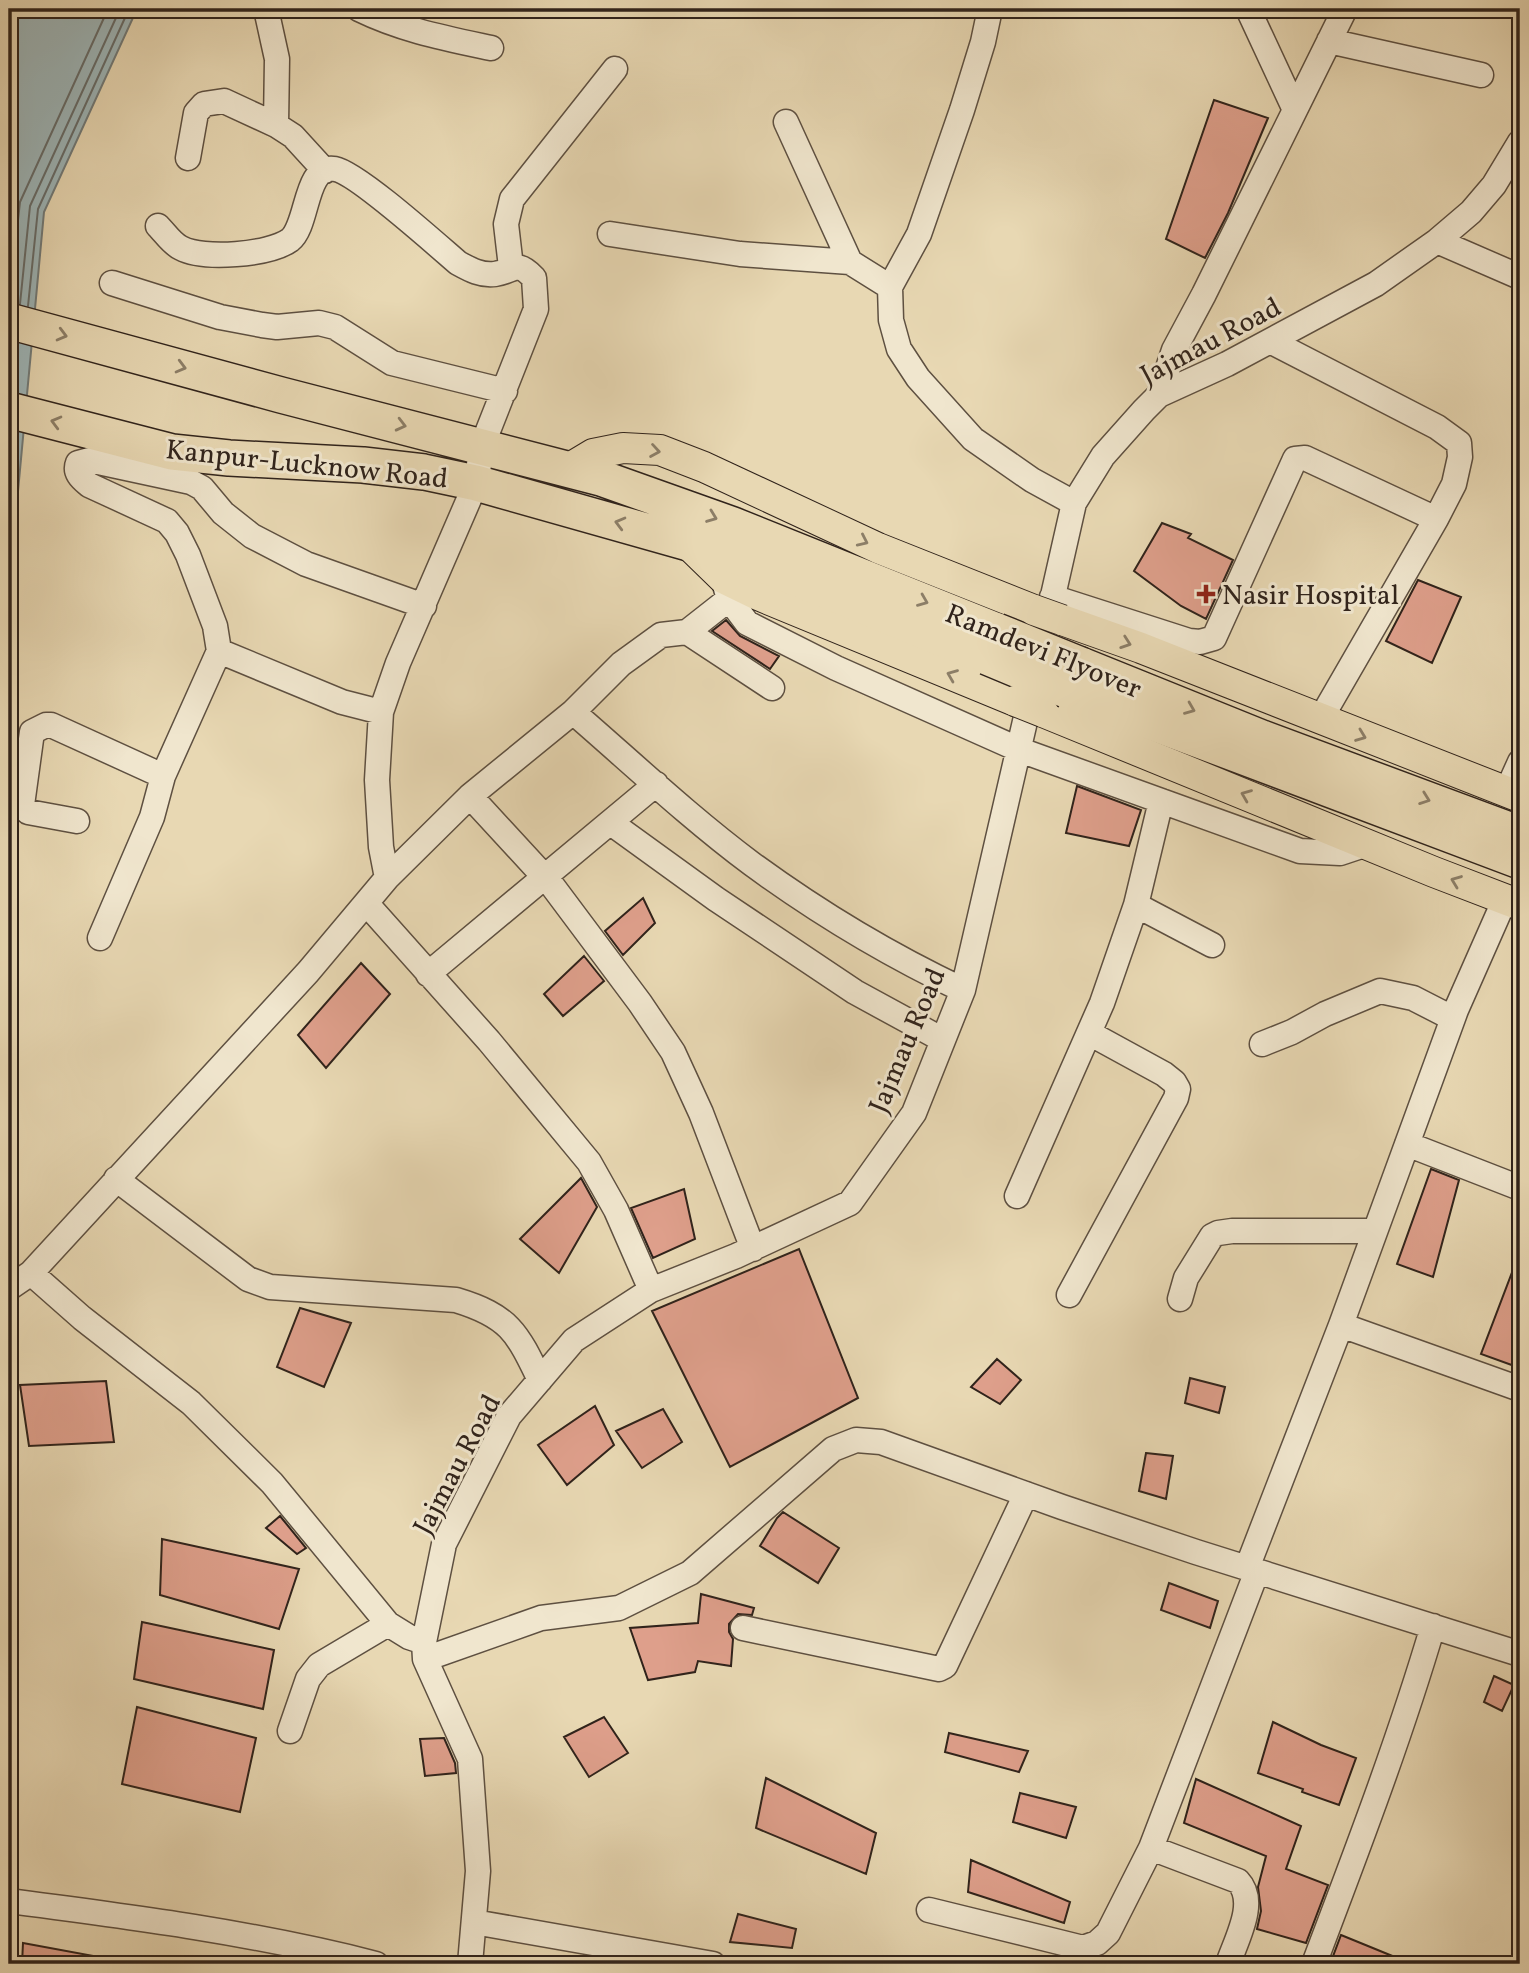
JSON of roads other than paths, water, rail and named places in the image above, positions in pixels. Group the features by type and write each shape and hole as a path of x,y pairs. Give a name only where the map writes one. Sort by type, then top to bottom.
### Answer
{"highway":[{"name":"Kanpur-Lucknow Road","path":"9,321 568,469"},
{"name":"Kanpur-Lucknow Road","path":"9,410 172,452 375,466 424,472 476,483 686,542"},
{"name":"Ramdevi Flyover","path":"568,469 672,501 992,644 1098,704 1520,861"},
{"name":"Ramdevi Flyover","path":"686,542 759,563 1262,738 1520,834"}],"main road":[{"path":"568,469 593,454 622,447 660,450 704,467 878,548 1049,609 1320,720 1513,795"},
{"path":"686,542 726,588 758,595 1513,902"}],"street":[{"path":"266,9 277,59 276,125"},
{"path":"359,9 388,23 427,35 491,48"},
{"path":"990,9 962,110 919,234 890,287 891,320 899,349 918,378 973,439 1032,480 1074,503"},
{"path":"1248,9 1295,110"},
{"path":"1159,395 1174,350 1345,9"},
{"path":"1329,41 1481,75"},
{"path":"511,267 506,224 512,199 615,69"},
{"path":"188,158 196,113 204,104 224,101 276,125 293,136 325,171"},
{"path":"786,122 850,262"},
{"name":"Jajmau Road","path":"425,1650 444,1544 509,1416 574,1340 651,1290 753,1249 850,1203 914,1113 963,990 1020,750 1074,503 1103,456 1159,395 1227,364 1376,284 1437,241 1471,212 1494,184 1520,142"},
{"path":"158,226 178,247 193,253 209,256 272,248 290,240 299,229 312,184 318,175 336,169 360,182 458,263 473,271 495,274 511,267 525,268 534,278 536,309 482,446 476,483 398,663 381,712 377,780 381,847 387,878"},
{"path":"610,234 740,254 850,262 890,287"},
{"path":"1437,241 1520,277"},
{"path":"112,283 220,317 277,327 319,323 335,327 392,363 505,391"},
{"path":"1270,341 1437,426 1459,443 1460,457 1454,484 1320,720"},
{"path":"1049,609 1189,641 1200,642 1213,638 1298,457 1436,519"},
{"path":"100,938 152,817 163,776 219,651 215,626 177,533 167,521 89,485 79,476 76,468 78,464 89,460 191,482 202,488 223,513 252,536 306,564 424,606"},
{"path":"687,632 726,588 747,623 836,668 1020,750 1300,851 1340,853 1367,844"},
{"path":"9,1289 31,1273 308,972 387,878 470,796 573,712 621,664 661,635 687,632 772,688"},
{"path":"219,651 342,702 381,712"},
{"path":"573,712 754,865 857,935 963,990"},
{"path":"77,821 28,812 22,805 32,732 39,728 51,725 163,776"},
{"path":"1513,795 1520,762"},
{"path":"428,974 656,784"},
{"path":"470,796 545,876 673,1052 701,1113 753,1249"},
{"path":"1017,1196 1102,1003 1136,905 1161,801"},
{"path":"611,823 716,899 855,992 943,1040"},
{"path":"929,1910 1083,1948 1097,1943 1108,1933 1152,1848 1452,1018 1513,902"},
{"path":"366,903 497,1051 589,1162 616,1210 651,1290"},
{"path":"1136,905 1212,945"},
{"path":"1262,1044 1380,991 1413,998 1452,1018"},
{"path":"1069,1295 1178,1089 1164,1074 1089,1033"},
{"path":"1407,1144 1520,1188"},
{"path":"116,1179 248,1279 259,1283 282,1288 456,1300 481,1307 500,1318 520,1338 540,1380"},
{"path":"1180,1299 1186,1278 1212,1236 1219,1233 1375,1231"},
{"path":"31,1273 82,1318 209,1420 272,1483 388,1624 425,1650 470,1759 478,1871 470,1964"},
{"path":"1341,1325 1520,1389"},
{"path":"425,1650 541,1618 619,1608 690,1573 833,1449 856,1440 881,1442 1252,1570 1520,1654"},
{"path":"743,1629 939,1669 945,1666 1026,1494"},
{"path":"290,1731 308,1679 319,1665 388,1624"},
{"path":"1314,1964 1363,1833 1433,1626"},
{"path":"1152,1848 1238,1881 1244,1887 1246,1909 1228,1964"},
{"path":"9,1900 130,1916 286,1943 376,1964"},
{"path":"474,1922 639,1958 713,1964"}],"water":[{"path":"9,9 137,9 44,212 9,588"}],"place":[{"name":"Nasir Hospital","path":"1206,594"}]}
